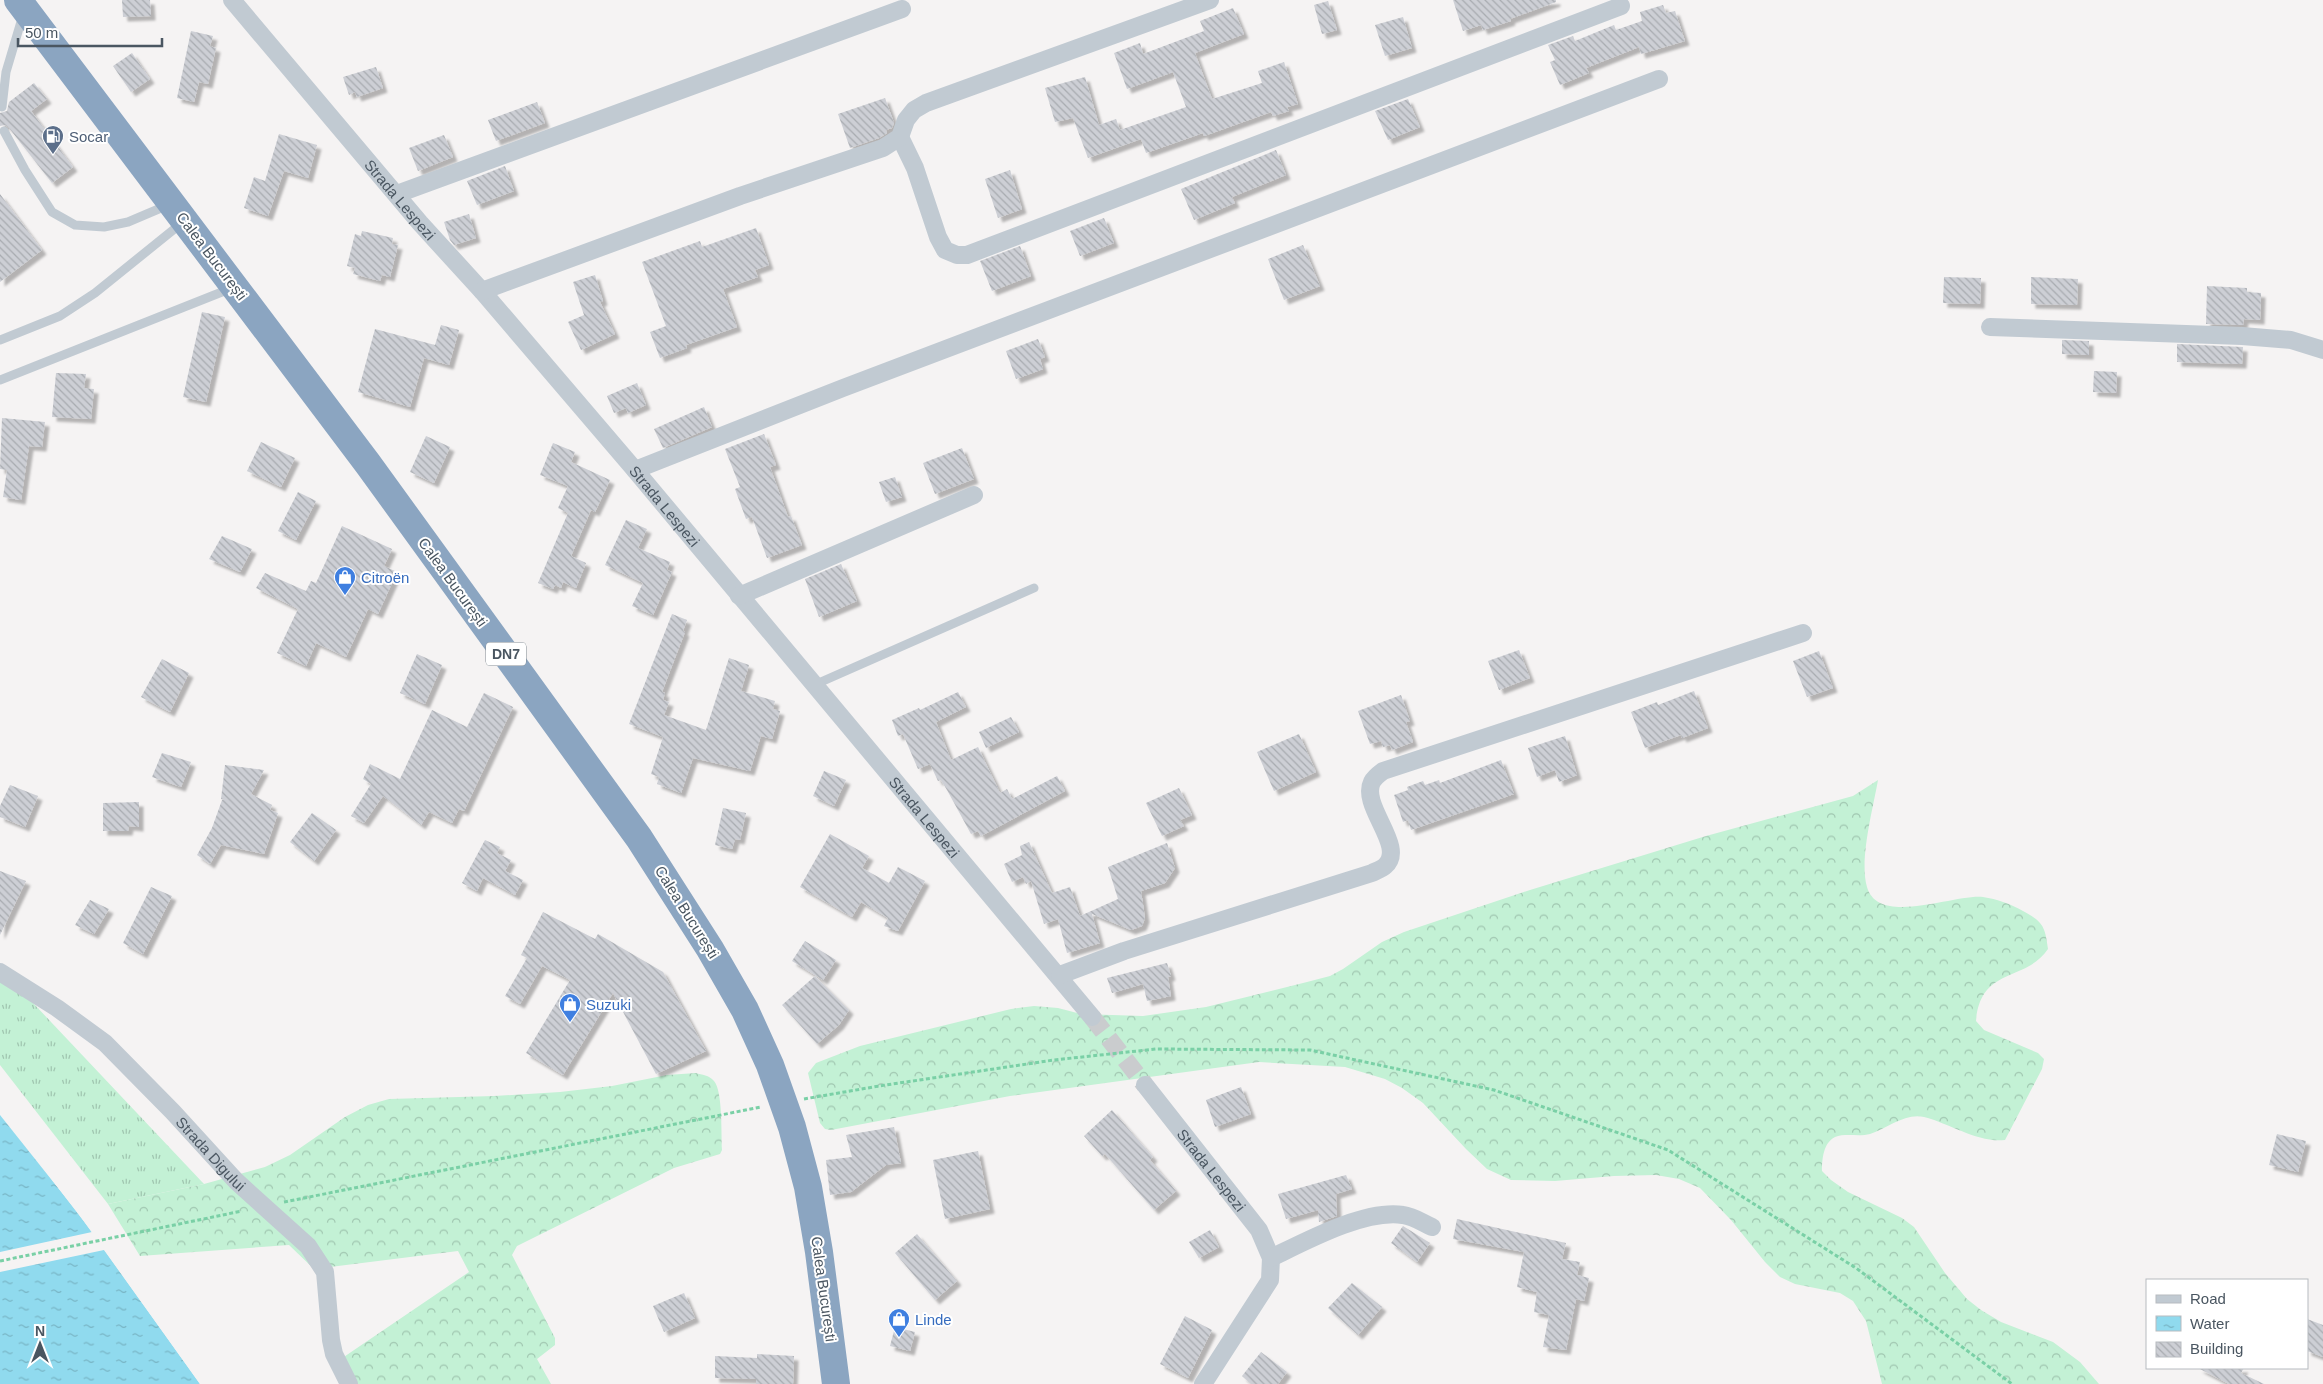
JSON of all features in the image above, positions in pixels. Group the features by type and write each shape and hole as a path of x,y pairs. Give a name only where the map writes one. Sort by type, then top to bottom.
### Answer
{"highway":[{"name":"Calea București","path":"21,4 179,211 379,480 638,838 710,948 745,1010 777,1083 792,1128 808,1187 830,1325 836,1384"}],"street":[{"name":"Strada Lespezi","path":"232,0 635,470 739,596 1060,975 1092,1017"},
{"path":"482,291 740,196 883,148 900,137 906,120 914,110 926,102 1210,0"},
{"path":"900,137 915,168 938,237 946,250 956,255 967,255 1621,6"},
{"path":"397,194 902,9"},
{"path":"635,470 843,388 1659,79"},
{"path":"1990,327 2242,336 2291,340 2323,350"},
{"path":"739,596 974,495"},
{"path":"1060,975 1124,951 1372,873 1387,865 1391,856 1391,844 1372,804 1369,792 1372,780 1383,771 1802,633"},
{"name":"Strada Digului","path":"0,972 56,1008 105,1043 174,1112 236,1181 308,1246 324,1272 334,1354 349,1384"},
{"name":"Strada Lespezi","path":"1145,1085 1260,1230 1271,1258"},
{"path":"1203,1384 1270,1280 1271,1258 1318,1234 1357,1221 1390,1214 1405,1215 1432,1227"}],"lane":[{"path":"2,107 6,72 21,4"},
{"path":"4,131 25,170 52,212 75,225 104,227 179,211"},
{"path":"0,340 60,316 95,293 179,211"},
{"path":"0,380 236,287"},
{"path":"814,685 1034,588"}],"path":[{"path":"814,1097 1054,1060 1156,1049 1310,1050 1494,1090 1668,1150 1856,1268 2012,1384"},
{"path":"274,1204 720,1115"},
{"path":"0,1261 245,1210"}],"green space":[{"path":"1878,780 1868,834 1865,863 1867,887 1874,899 1886,905 1901,907 1970,897 1983,897 1999,900 2014,906 2035,918 2042,926 2046,935 2048,949 2039,960 2005,977 1986,991 1980,1004 1976,1021 1984,1030 2038,1053 2044,1059 2042,1069 2005,1140 1985,1139 1924,1117 1910,1117 1870,1134 1835,1137 1826,1147 1822,1171 1848,1192 1902,1218 1914,1227 1945,1273 1967,1299 1981,1310 2001,1322 2053,1342 2080,1362 2099,1384 1882,1384 1866,1321 1853,1301 1840,1293 1795,1284 1780,1277 1765,1262 1731,1220 1700,1188 1679,1179 1656,1175 1555,1181 1511,1180 1487,1169 1423,1103 1402,1088 1385,1079 1345,1067 1259,1062 1010,1096 831,1130 825,1129 820,1123 808,1073 816,1063 860,1046 1011,1009 1034,1006 1058,1008 1081,1014 1143,1016 1206,1007 1330,976 1382,942 1404,932 1530,890 1706,836 1853,796"},
{"path":"0,968 204,1184 108,1204 0,1065"},
{"path":"696,1073 710,1078 717,1086 721,1114 722,1150 720,1154 674,1168 517,1246 512,1255 555,1338 555,1345 537,1359 551,1384 344,1384 332,1365 469,1272 458,1251 314,1269 289,1245 140,1256 108,1204 204,1184 265,1167 290,1155 345,1117 368,1105 389,1099 560,1092 612,1086 667,1075"}],"water":[{"path":"0,1115 78,1213 200,1384 0,1384"}],"pier":[{"path":"0,1112 80,1211 202,1384 200,1384 104,1250 0,1272 0,1252 92,1232"}],"building":[{"path":"122,0 150,0 151,16 123,17"},
{"path":"1453,0 1556,0 1556,2 1510,19 1511,21 1483,30 1481,25 1463,31"},
{"path":"1328,1 1337,30 1322,34 1314,5"},
{"path":"1663,5 1666,13 1675,11 1685,41 1641,54 1639,47 1586,68 1589,73 1560,85 1550,62 1555,60 1548,45 1573,36 1575,41 1614,25 1616,30 1642,21 1640,12"},
{"path":"1233,8 1244,34 1195,53 1212,99 1262,83 1258,71 1284,62 1298,104 1287,107 1289,111 1273,116 1271,112 1204,136 1203,133 1146,153 1141,139 1088,158 1073,118 1055,122 1045,88 1085,77 1099,125 1116,119 1120,130 1186,107 1173,72 1127,89 1114,53 1140,43 1143,54 1204,31 1200,21"},
{"path":"1403,17 1412,48 1385,56 1375,25"},
{"path":"191,31 213,36 210,46 216,48 208,84 199,82 194,102 177,98"},
{"path":"132,53 150,79 131,92 113,66"},
{"path":"376,67 383,88 357,97 355,92 349,95 343,77"},
{"path":"34,83 47,99 31,111 73,167 52,183 9,128 5,125 0,126 0,113 7,111 9,102"},
{"path":"885,98 894,123 892,128 886,130 887,133 879,138 850,148 838,114"},
{"path":"1408,99 1420,127 1388,140 1375,111"},
{"path":"537,102 545,123 496,141 488,120"},
{"path":"279,134 317,145 308,178 284,171 268,216 244,208 254,177 265,181"},
{"path":"444,135 453,157 418,171 409,148"},
{"path":"1276,150 1286,175 1232,197 1235,203 1194,220 1181,189"},
{"path":"505,166 514,191 477,205 467,181"},
{"path":"1010,170 1022,209 998,218 985,179"},
{"path":"0,194 42,250 0,282"},
{"path":"469,214 476,238 454,245 450,240 444,222"},
{"path":"1104,218 1114,243 1080,256 1070,231"},
{"path":"756,228 769,265 755,270 758,277 723,289 737,327 686,345 687,348 660,358 650,332 666,326 642,262 700,241 702,247"},
{"path":"362,231 393,238 392,244 398,245 390,277 382,275 380,281 353,274 355,268 347,266 355,234 361,236"},
{"path":"1303,245 1320,286 1284,300 1268,259"},
{"path":"1020,246 1031,276 992,291 980,261"},
{"path":"595,275 603,301 600,302 615,334 581,350 568,322 584,315 573,282"},
{"path":"1944,277 1981,278 1980,304 1943,303"},
{"path":"2031,277 2078,279 2077,305 2031,304"},
{"path":"2207,286 2247,288 2247,292 2261,293 2260,320 2244,319 2243,325 2206,324"},
{"path":"202,312 225,317 206,402 183,397"},
{"path":"441,325 459,330 449,365 424,358 410,407 358,392 375,329 435,345"},
{"path":"1038,339 1045,357 1040,359 1043,369 1016,379 1006,351"},
{"path":"2062,340 2089,341 2089,355 2062,354"},
{"path":"2177,344 2243,347 2242,364 2177,362"},
{"path":"2094,371 2117,372 2116,393 2093,392"},
{"path":"56,373 86,374 84,388 94,389 91,419 52,417"},
{"path":"637,383 646,405 628,413 626,408 614,413 607,396"},
{"path":"704,407 712,427 663,448 654,429"},
{"path":"2,418 45,422 42,447 29,446 21,500 3,497 7,470 0,469"},
{"path":"764,434 776,465 770,467 788,517 791,516 802,545 767,558 752,517 746,519 735,489 740,487 725,449"},
{"path":"426,436 450,447 434,483 410,472"},
{"path":"261,442 295,458 281,487 247,471"},
{"path":"553,443 575,452 571,462 610,480 595,512 591,510 571,556 586,563 576,588 563,582 561,588 555,585 553,589 538,583 568,513 558,508 568,486 540,475"},
{"path":"962,448 974,479 935,494 923,463"},
{"path":"895,477 902,497 886,502 879,482"},
{"path":"298,492 316,501 296,540 278,531"},
{"path":"626,520 647,529 638,548 670,562 667,570 672,572 653,615 632,606 643,583 605,565"},
{"name":"Citroën","path":"342,526 392,549 384,566 397,572 378,614 368,609 346,657 316,643 306,666 277,653 298,609 256,588 265,573 306,591 311,581 316,583"},
{"path":"222,536 252,549 240,572 209,559"},
{"path":"841,564 857,601 819,617 805,579"},
{"path":"672,614 687,620 683,631 685,632 662,692 665,693 663,700 669,702 664,715 706,730 729,658 749,665 741,691 775,701 773,709 780,711 772,739 761,736 750,771 693,758 681,793 657,784 659,777 651,774 663,737 629,724"},
{"path":"1519,650 1530,678 1499,690 1488,661"},
{"path":"1819,651 1833,688 1807,697 1793,661"},
{"path":"417,654 442,665 425,704 400,693"},
{"path":"162,659 189,673 170,712 141,697"},
{"path":"1694,691 1708,728 1682,738 1681,735 1645,748 1631,712 1657,702 1658,705"},
{"path":"958,692 966,707 936,722 951,760 978,747 1000,793 1007,789 1012,799 1057,776 1065,791 981,836 978,831 971,834 941,780 938,781 930,764 918,769 903,734 898,736 892,720 919,708 920,710"},
{"path":"484,693 513,707 464,811 459,809 452,823 429,812 421,825 383,796 364,823 351,816 371,784 363,779 370,764 400,779 432,710 467,727"},
{"path":"1401,695 1410,721 1406,722 1413,742 1392,750 1390,745 1383,747 1381,741 1370,744 1358,711"},
{"path":"1011,717 1019,732 986,748 979,732"},
{"path":"1299,734 1316,772 1274,791 1257,752"},
{"path":"1565,736 1577,775 1559,782 1555,770 1537,777 1528,748"},
{"path":"162,753 191,762 181,787 152,777"},
{"path":"1501,760 1514,794 1411,830 1408,820 1403,822 1394,795 1408,790 1407,787 1423,781 1425,785 1439,780 1440,783"},
{"path":"225,765 264,770 251,794 272,805 270,810 278,813 264,854 221,845 210,864 197,855 212,828 222,800 224,800 221,799"},
{"path":"824,771 846,780 834,806 813,796"},
{"path":"10,785 38,796 25,827 0,817 0,806"},
{"path":"1179,788 1192,815 1180,820 1184,826 1162,836 1146,803"},
{"path":"139,802 139,827 129,826 128,831 103,831 103,803"},
{"path":"723,808 746,813 740,840 735,839 732,849 715,845"},
{"path":"312,813 336,830 314,861 290,842"},
{"path":"830,834 869,856 862,868 889,883 898,867 925,881 898,931 884,926 888,918 861,902 852,917 800,887"},
{"path":"485,840 500,847 497,853 511,860 505,871 523,880 515,895 483,878 477,891 462,883"},
{"path":"1029,842 1052,893 1070,887 1080,916 1118,899 1108,867 1167,843 1175,868 1165,883 1141,891 1145,918 1142,926 1131,930 1092,914 1100,943 1067,953 1058,919 1044,924 1031,881 1026,884 1023,877 1012,882 1004,864 1022,855 1020,846"},
{"path":"0,871 26,881 0,935"},
{"path":"151,887 172,896 143,954 123,943"},
{"path":"90,900 109,909 94,934 75,925"},
{"path":"543,912 595,939 598,934 663,972 706,1051 656,1074 613,993 563,1075 526,1053 570,980 542,966 520,1004 505,996 527,958 521,955"},
{"path":"805,941 836,960 823,980 792,961"},
{"path":"1167,963 1171,976 1168,977 1171,996 1147,1001 1143,984 1112,993 1107,978"},
{"path":"815,976 849,1010 839,1025 817,1044 782,1005"},
{"path":"1241,1087 1251,1114 1215,1127 1206,1100"},
{"path":"1112,1110 1153,1157 1150,1160 1176,1191 1154,1210 1105,1154 1102,1156 1084,1136"},
{"path":"894,1127 901,1163 886,1165 851,1192 830,1195 826,1160 852,1157 846,1135"},
{"path":"2277,1134 2306,1141 2298,1172 2269,1165"},
{"path":"978,1151 990,1209 945,1219 933,1160"},
{"path":"1346,1175 1352,1189 1336,1194 1337,1216 1319,1222 1318,1210 1286,1219 1278,1194"},
{"path":"1457,1219 1566,1243 1562,1259 1580,1262 1577,1275 1589,1278 1584,1301 1576,1299 1566,1350 1543,1347 1549,1315 1534,1312 1537,1292 1517,1287 1524,1252 1453,1239"},
{"path":"1403,1226 1430,1243 1417,1262 1391,1243"},
{"path":"1210,1230 1219,1247 1199,1258 1189,1242"},
{"path":"917,1234 957,1281 935,1300 895,1253"},
{"path":"1352,1283 1382,1307 1358,1335 1328,1308"},
{"path":"684,1293 695,1318 664,1332 653,1306"},
{"path":"1185,1316 1212,1330 1188,1378 1160,1364"},
{"path":"2308,1319 2323,1325 2323,1357 2308,1351"},
{"name":"Linde","path":"895,1327 915,1332 910,1351 890,1346"},
{"path":"1261,1352 1287,1372 1278,1384 1251,1384 1242,1376"},
{"path":"757,1354 794,1356 793,1384 756,1384 756,1379 715,1378 715,1356 757,1358"},
{"path":"2200,1369 2243,1369 2241,1373 2264,1384 2229,1384"}],"tunnel":[{"path":"1092,1017 1145,1085"}],"place":[{"name":"Socar","path":"53,155"},
{"name":"Citroën","path":"345,596"},
{"name":"Suzuki","path":"570,1023"},
{"name":"Linde","path":"899,1338"}]}
